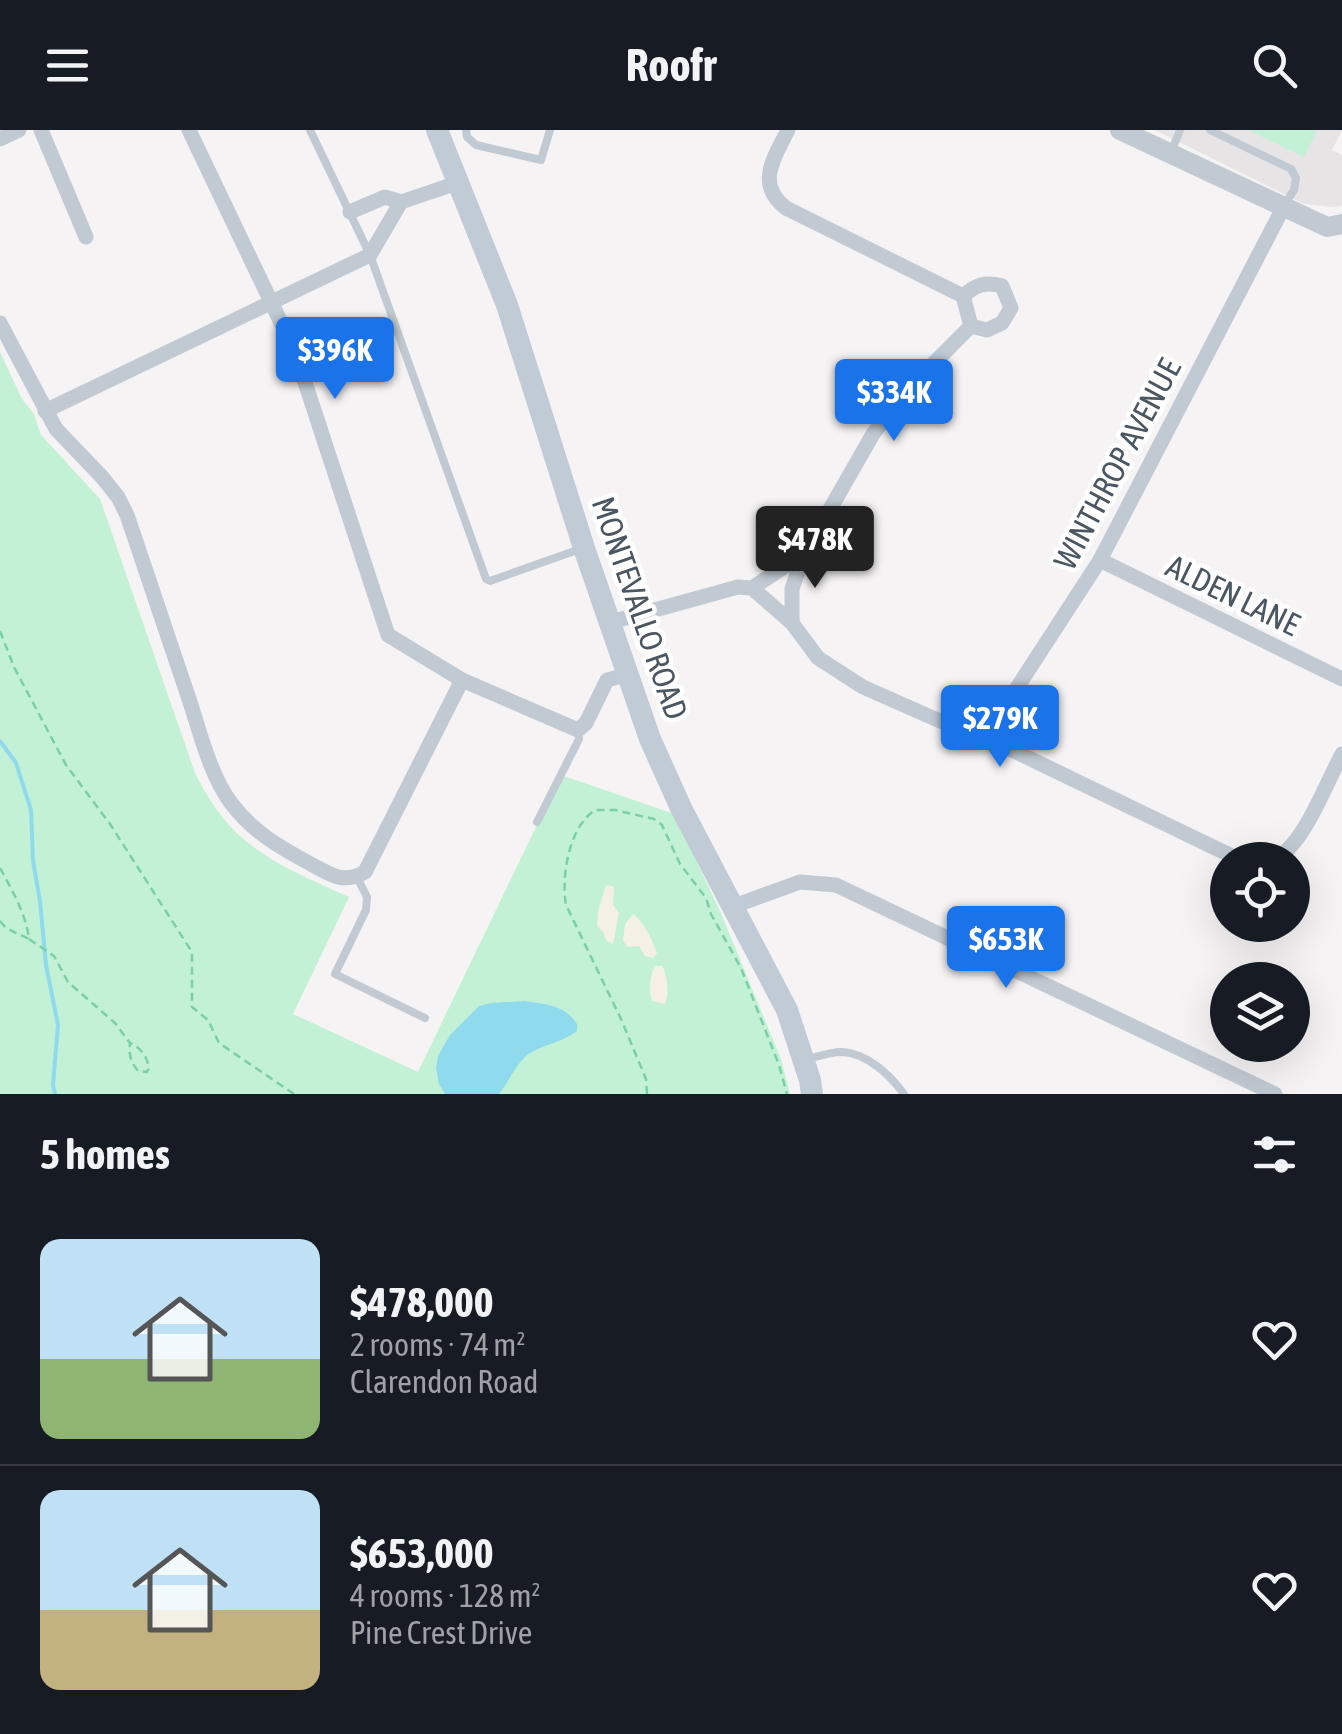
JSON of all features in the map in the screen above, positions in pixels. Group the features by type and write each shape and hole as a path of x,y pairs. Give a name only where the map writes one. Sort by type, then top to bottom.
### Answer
{"main road":[{"name":"MONTEVALLO ROAD","path":"437,130 507,305 650,739 681,808 787,1010 812,1094"}],"street":[{"path":"0,139 19,130"},
{"path":"42,130 86,237"},
{"path":"190,130 295,352 388,635 462,680 578,730 586,723 607,680 626,674"},
{"path":"788,130 769,176 775,199 963,296 971,326"},
{"path":"1120,130 1283,208 1337,229"},
{"path":"350,212 386,197 401,202 457,183"},
{"path":"45,411 370,255 401,202"},
{"name":"WINTHROP AVENUE","path":"985,737 1100,560 1283,208"},
{"path":"963,296 972,288 990,283 1002,286 1011,308 1002,323 986,330 971,326"},
{"path":"0,323 56,429 102,476 127,514 209,758 229,800 256,831 345,880 357,877 370,866 462,680"},
{"path":"792,623 792,589 805,553 874,434 903,394 971,326"},
{"path":"752,588 805,553"},
{"name":"ALDEN LANE","path":"1100,560 1342,679"},
{"path":"611,622 738,586 752,588 792,623 818,658 863,687 985,737 1210,846"},
{"path":"1297,842 1342,754"},
{"path":"734,906 800,882 836,886 1275,1094"}],"lane":[{"path":"310,130 370,255 486,579 490,581 584,548"},
{"path":"466,130 467,137 476,145 541,160 546,131"},
{"path":"1170,154 1180,130"},
{"path":"1210,130 1291,169 1296,178 1294,190 1283,208"},
{"path":"537,822 579,739 578,730"},
{"path":"357,877 367,903 335,974 425,1018"},
{"path":"804,1060 850,1053 884,1070 904,1094"}],"path":[{"path":"0,631 14,667 66,766 110,824 192,952 192,1007 208,1020 219,1043 294,1094"},
{"path":"648,1094 646,1079 614,1001 564,896 568,851 583,820 595,810 615,810 654,819 662,825 680,864 706,898 741,968 779,1065 786,1094"},
{"path":"0,868 22,912 28,939"},
{"path":"0,921 54,956 68,982 144,1054 147,1072 138,1071 131,1063 130,1043"}],"shaded area":[{"path":"1155,130 1342,130 1332,150 1342,155 1342,206 1304,204"}],"green space":[{"path":"1248,130 1317,130 1304,157"},
{"path":"0,352 22,399 34,414 41,435 100,499 195,773 209,799 228,824 258,851 349,897 293,1014 418,1072 561,775 674,814 720,911 781,1059 790,1094 0,1094"}],"sand":[{"path":"606,885 614,887 613,905 619,913 613,944 597,926"},
{"path":"633,914 653,943 657,953 653,958 645,956 639,946 627,947 623,940 625,924"},
{"path":"656,966 662,966 666,974 665,1004 652,1001 651,997 651,978"}],"water":[{"path":"524,1001 561,1009 577,1024 577,1031 525,1057 499,1094 445,1094 436,1068 450,1035 479,1006"}],"waterway":[{"path":"0,741 16,763 31,810 46,965 58,1025 55,1094"}]}
